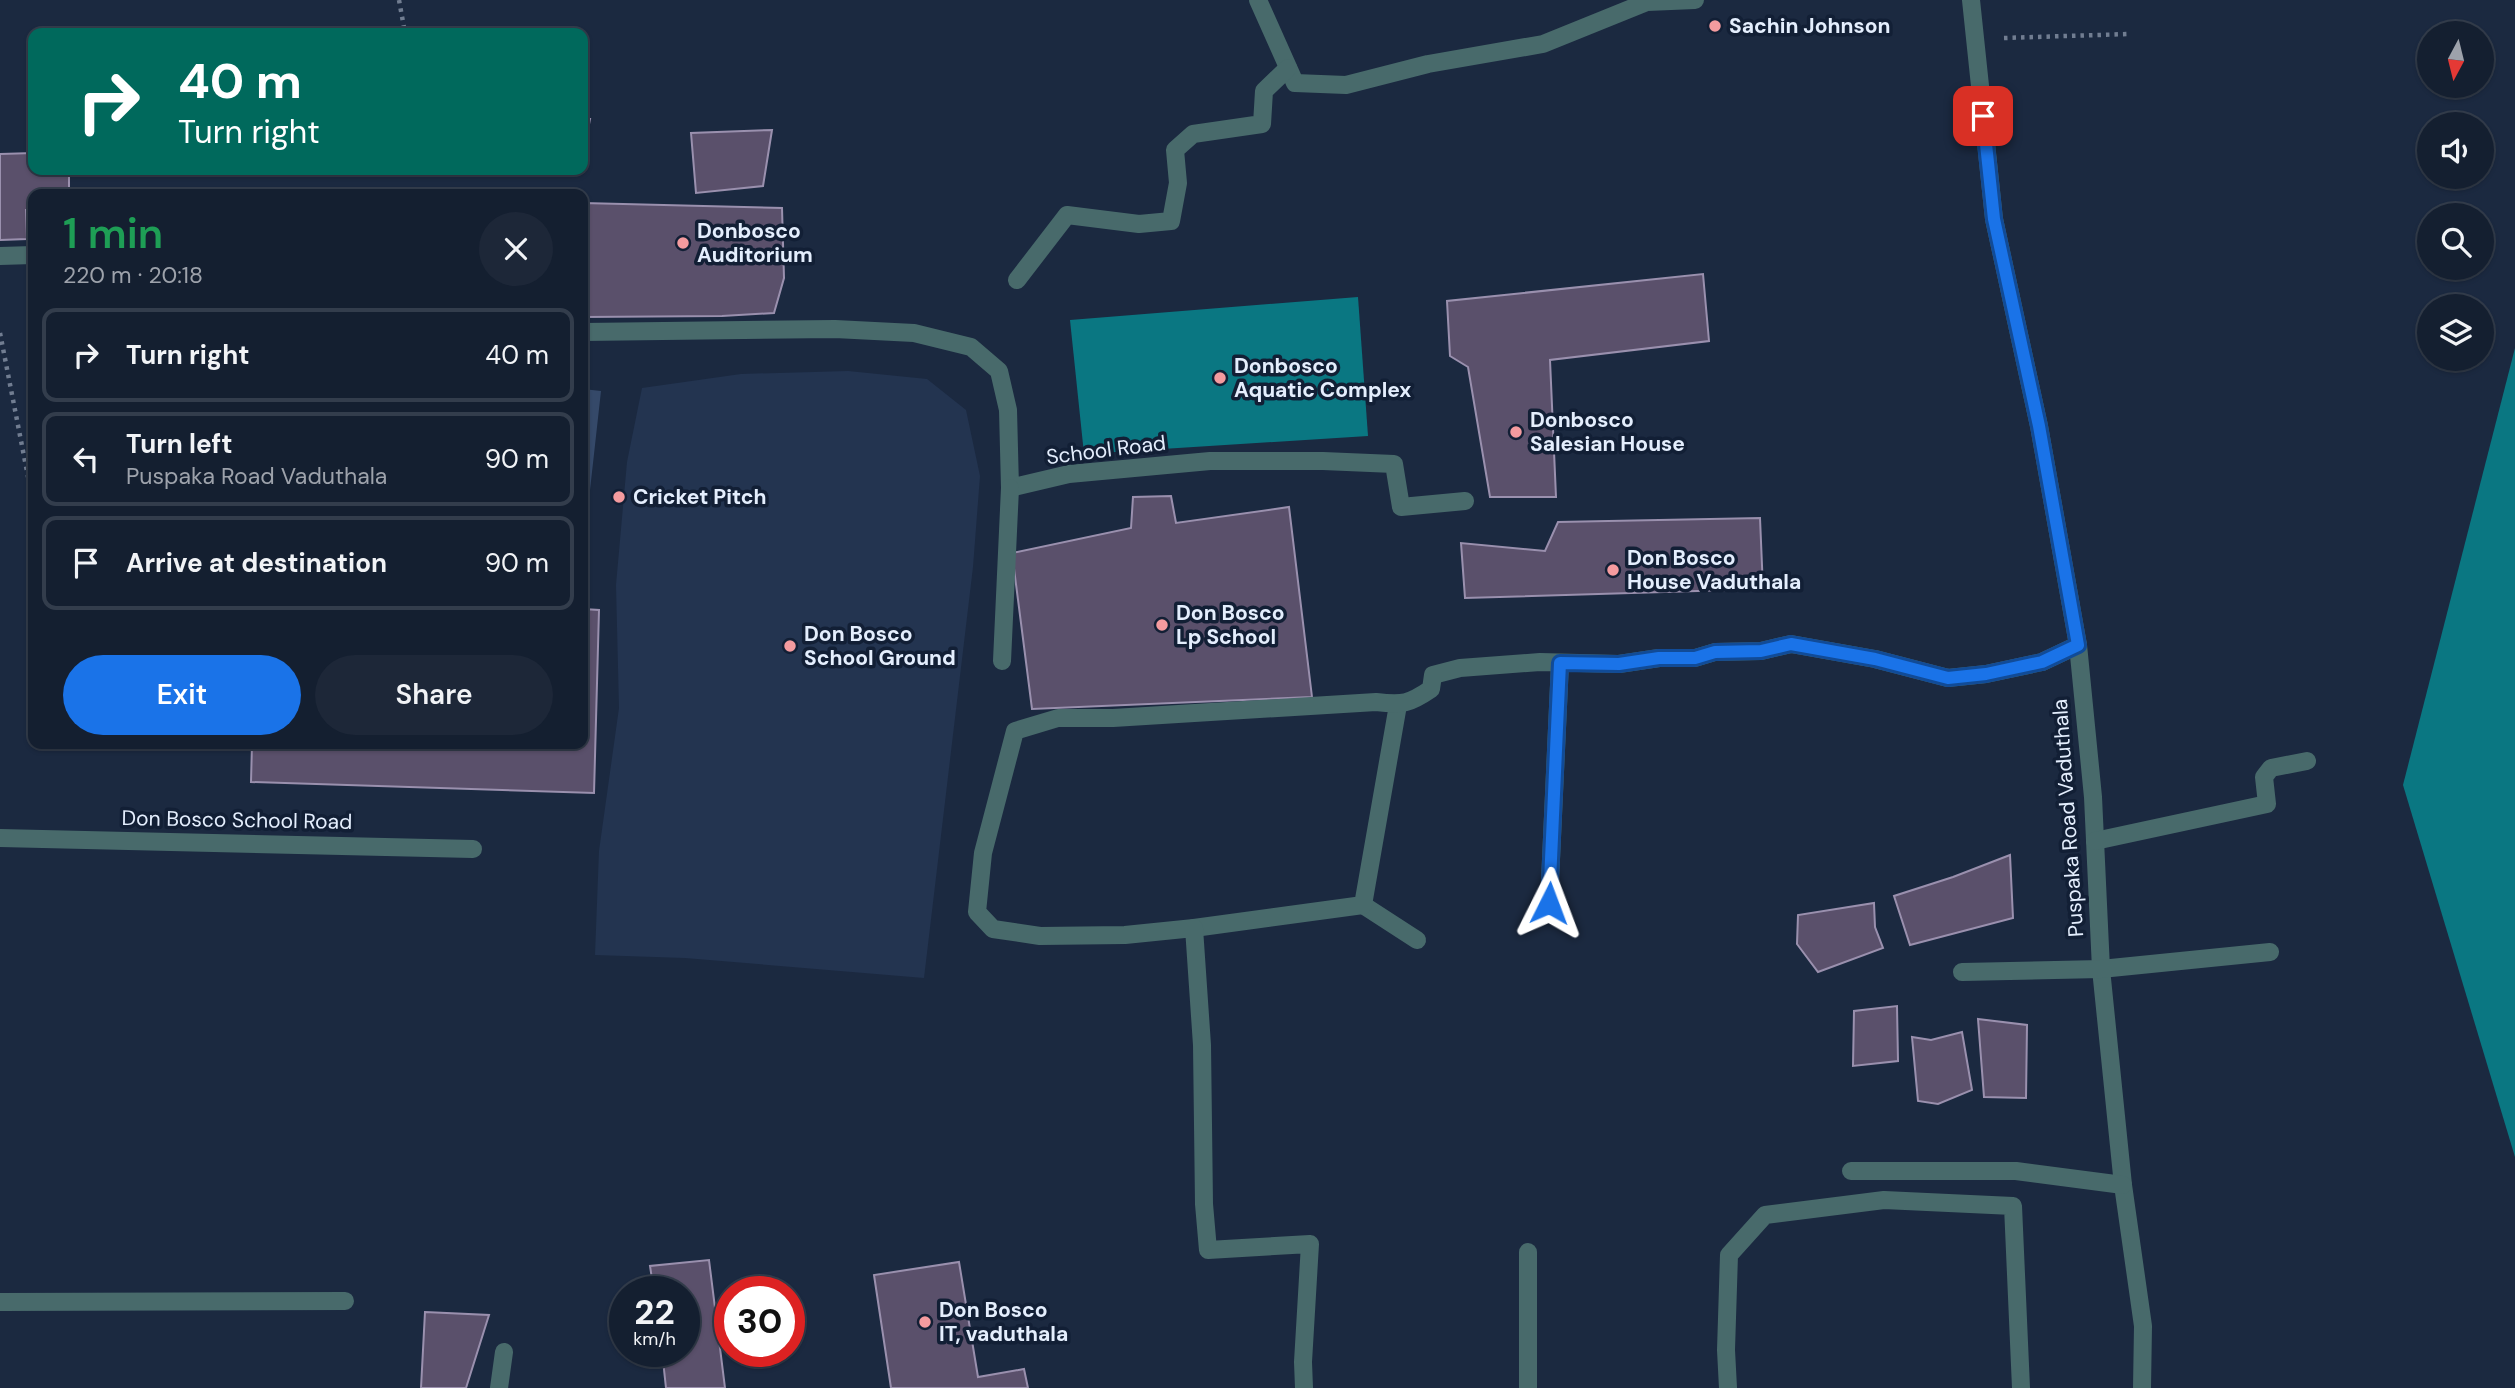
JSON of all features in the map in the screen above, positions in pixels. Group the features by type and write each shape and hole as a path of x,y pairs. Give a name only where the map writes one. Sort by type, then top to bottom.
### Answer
{"street":[{"path":"1258,0 1295,83 1346,85 1428,64 1543,44 1647,2 1695,0"},
{"name":"Puspaka Road Vaduthala","path":"1971,0 1994,219 2039,426 2078,645 2093,797 2101,969 2123,1185 2143,1326 2142,1388"},
{"path":"1017,280 1067,215 1139,224 1171,221 1178,183 1175,150 1193,134 1262,124 1264,91 1289,68"},
{"path":"0,256 28,255"},
{"path":"588,332 835,329 914,334 971,346 999,371 1008,410 1010,488 1002,662"},
{"name":"School Road","path":"1010,488 1069,474 1198,462 1323,461 1394,464 1401,507 1465,501"},
{"path":"1417,940 1363,905 1125,935 1040,936 993,929 977,912 983,853 1015,731 1058,718 1113,718 1376,702 1398,705 1410,703 1432,689 1433,675 1460,668 1541,662 1619,664 1659,658 1695,658 1715,652 1761,651 1791,644 1875,659 1948,678 1986,674 2042,662 2078,645"},
{"path":"1549,903 1560,663"},
{"path":"1363,905 1398,705"},
{"path":"2095,841 2267,804 2264,777 2271,768 2307,761"},
{"name":"Don Bosco School Road","path":"0,838 473,849"},
{"path":"1194,928 1202,1045 1204,1205 1208,1250 1310,1244 1304,1388"},
{"path":"1962,972 2101,969 2270,953"},
{"path":"1852,1171 2015,1171 2123,1185"},
{"path":"1728,1388 1726,1350 1729,1255 1765,1215 1884,1200 2013,1206 2021,1388"},
{"path":"1528,1252 1528,1388"},
{"path":"0,1302 345,1301"},
{"path":"499,1388 503,1352"}],"path":[{"path":"399,0 404,28"},
{"path":"1975,39 2129,34"},
{"path":"0,333 28,477"}],"shaded area":[{"name":"Donbosco Aquatic Complex","path":"1358,297 1368,436 1084,454 1070,320"},
{"path":"2515,348 2515,1157 2403,785"},
{"name":"Don Bosco School Ground","path":"848,371 927,379 966,410 980,476 973,567 924,978 685,958 595,955 599,851 619,708 616,585 627,462 642,388 741,374"},
{"path":"588,390 601,391 588,523"}],"building":[{"path":"772,130 763,186 696,193 691,133"},
{"path":"28,153 28,175 69,175 69,189 28,189 27,239 0,240 0,154"},
{"name":"Donbosco Auditorium","path":"588,203 782,208 784,278 774,313 588,317"},
{"name":"Donbosco Salesian House","path":"1703,274 1709,341 1550,360 1556,497 1490,497 1468,367 1450,356 1447,301"},
{"name":"Don Bosco Lp School","path":"1171,496 1176,523 1289,507 1312,697 1032,709 1012,553 1131,528 1133,497"},
{"name":"Don Bosco House Vaduthala","path":"1760,518 1763,589 1465,598 1461,543 1545,551 1558,522"},
{"path":"588,609 599,610 594,793 251,782 252,749 588,749"},
{"path":"2010,855 2013,918 1910,945 1894,896"},
{"path":"1874,903 1875,927 1883,948 1818,972 1797,944 1798,915"},
{"path":"1897,1006 1898,1061 1853,1066 1854,1011"},
{"path":"1978,1019 2027,1025 2026,1098 1984,1097"},
{"path":"1962,1032 1972,1090 1938,1104 1918,1101 1912,1037 1931,1040"},
{"path":"709,1260 714,1300 714,1367 722,1367 725,1388 666,1388 664,1367 700,1367 700,1276 652,1276 650,1266"},
{"name":"Don Bosco IT, vaduthala","path":"959,1262 978,1377 1024,1369 1028,1388 891,1388 874,1275"},
{"path":"425,1312 489,1315 466,1388 421,1388"}],"place":[{"name":"Sachin Johnson","path":"1715,26"},
{"name":"Donbosco Auditorium","path":"683,243"},
{"name":"Donbosco Aquatic Complex","path":"1220,378"},
{"name":"Donbosco Salesian House","path":"1516,432"},
{"name":"Cricket Pitch","path":"619,497"},
{"name":"Don Bosco House Vaduthala","path":"1613,570"},
{"name":"Don Bosco Lp School","path":"1162,625"},
{"name":"Don Bosco School Ground","path":"790,646"},
{"name":"Don Bosco IT, vaduthala","path":"925,1322"}],"route":[{"path":"1549,903 1560,663 1619,664 1659,658 1695,658 1715,652 1761,651 1791,644 1875,659 1948,678 1986,674 2042,662 2078,645 2039,426 1994,219 1983,116"}]}
